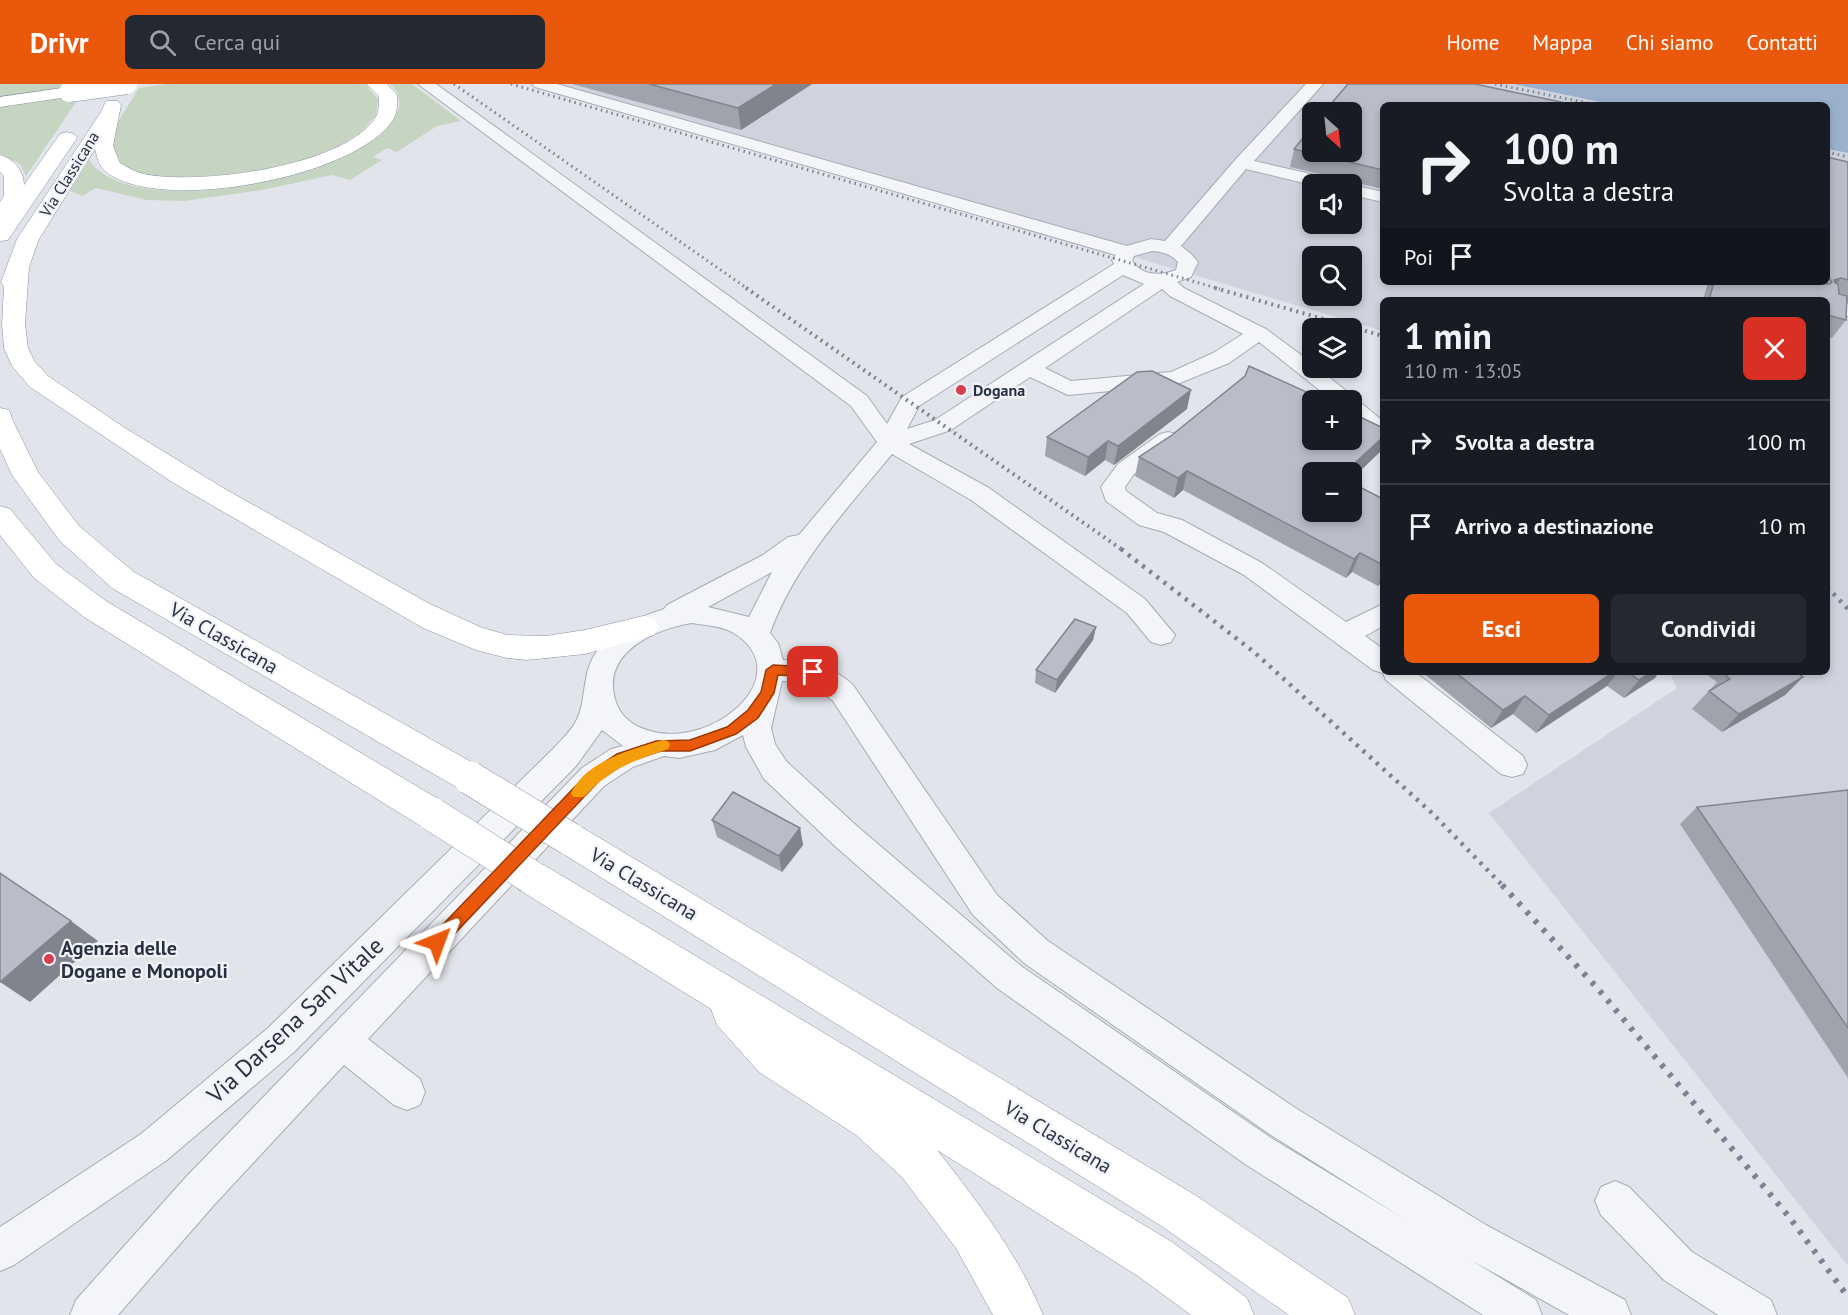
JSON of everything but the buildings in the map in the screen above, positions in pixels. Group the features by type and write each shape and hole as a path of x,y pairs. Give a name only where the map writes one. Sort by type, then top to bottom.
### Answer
{"highway":[{"name":"Via Classicana","path":"88,107 103,84"},
{"name":"Via Classicana","path":"0,336 3,312 18,262 28,239 126,84"},
{"path":"0,102 126,84"},
{"path":"112,105 103,146 111,166 138,179 179,184 238,181 291,171 338,153 370,134 386,116 388,95 376,84"},
{"name":"Via Classicana","path":"0,235 74,127"},
{"path":"0,161 14,175 14,195 0,223"},
{"path":"18,262 15,342 18,356 34,378 140,451 440,625 489,643 531,650 580,645 654,622"},
{"name":"Via Classicana","path":"0,416 1,423 26,475 69,533 123,580 470,778 1179,1211 1331,1315"},
{"name":"Via Classicana","path":"0,516 45,571 95,609 1155,1259 1230,1315"},
{"path":"701,979 774,1058 872,1120 917,1160 972,1232 1019,1315"}],"street":[{"path":"426,84 859,401 889,443 980,494 1136,606 1161,635"},
{"path":"540,84 1098,242 1125,259 1135,275 1163,280 1177,292 1259,333 1282,348 1333,390"},
{"path":"1170,248 1242,163 1315,84"},
{"path":"1242,163 1302,177"},
{"path":"1362,192 1380,196"},
{"path":"889,443 943,425 1163,280 1178,276 1188,268 1185,257 1170,248 1141,246 1125,259"},
{"name":"Via Darsena San Vitale","path":"756,634 782,577 816,530 889,443 910,402 1125,259"},
{"path":"1830,306 1848,310"},
{"path":"1029,368 1068,388 1175,378 1221,358 1259,333"},
{"path":"1362,415 1380,430"},
{"path":"1186,425 1125,469 1113,487 1115,495 1148,519 1173,526 1253,570 1346,634 1380,661"},
{"name":"Via Darsena San Vitale","path":"0,1251 154,1147 281,1040 565,757 589,727 598,697 598,677 607,658 622,640 772,561 816,530"},
{"path":"654,622 692,614 716,615 738,622 756,634 768,650 770,682 756,728 761,747 775,770 847,837 1009,977 1258,1151 1521,1315"},
{"path":"1346,634 1380,616"},
{"path":"770,682 813,672 830,679 843,693 985,905 1036,952 1284,1122 1472,1239 1610,1315"},
{"path":"1400,675 1512,765"},
{"name":"Via Darsena San Vitale","path":"598,697 604,715 618,729 637,740 661,745 690,745 732,730 753,714 770,682"},
{"name":"Via Darsena San Vitale","path":"91,1315 200,1191 593,777 622,758 661,745"},
{"path":"343,1041 407,1092"},
{"path":"1615,1201 1678,1266 1756,1315"}],"shaded area":[{"path":"552,84 1513,84 1600,102 1380,102 1380,285 1830,285 1830,150 1848,153 1848,1266 1489,813 1677,688 1670,675 1830,675 1830,297 1380,297 1380,330 1362,325 1362,318 1339,318"}],"green space":[{"path":"0,84 89,84 0,99"},
{"path":"166,84 365,84 378,99 376,115 360,133 332,151 297,165 222,180 138,175 119,166 107,146 116,125 139,88"},
{"path":"390,84 412,84 461,121 437,126 397,152 387,148 373,157 382,160 350,180 332,175 262,190 184,201 147,200 96,188 82,196 70,191 89,160 121,182 169,191 226,188 286,176 339,157 379,134 399,109"},
{"path":"80,96 26,176 20,164 0,154 0,106"}],"water":[{"path":"1513,84 1848,84 1848,153 1830,150 1830,102 1600,102"}],"railway":[{"path":"454,84 748,289"},
{"path":"511,84 1220,289"},
{"path":"1495,84 1582,102"},
{"path":"1830,153 1848,157"},
{"path":"746,288 1124,551"},
{"path":"1215,288 1380,335"},
{"path":"1121,549 1254,652 1432,813 1503,886"},
{"path":"1830,590 1848,609"},
{"path":"1502,885 1599,990 1790,1218 1848,1297"}],"slow traffic":[{"path":"579,793 593,777 622,758 663,745"}],"place":[{"name":"Dogana","path":"961,390"},
{"name":"Agenzia delle Dogane e Monopoli","path":"49,959"}],"route":[{"path":"437,942 593,777 622,758 661,745 676,746 704,742 732,730 753,714 767,693 772,681 773,670 813,672"}]}
